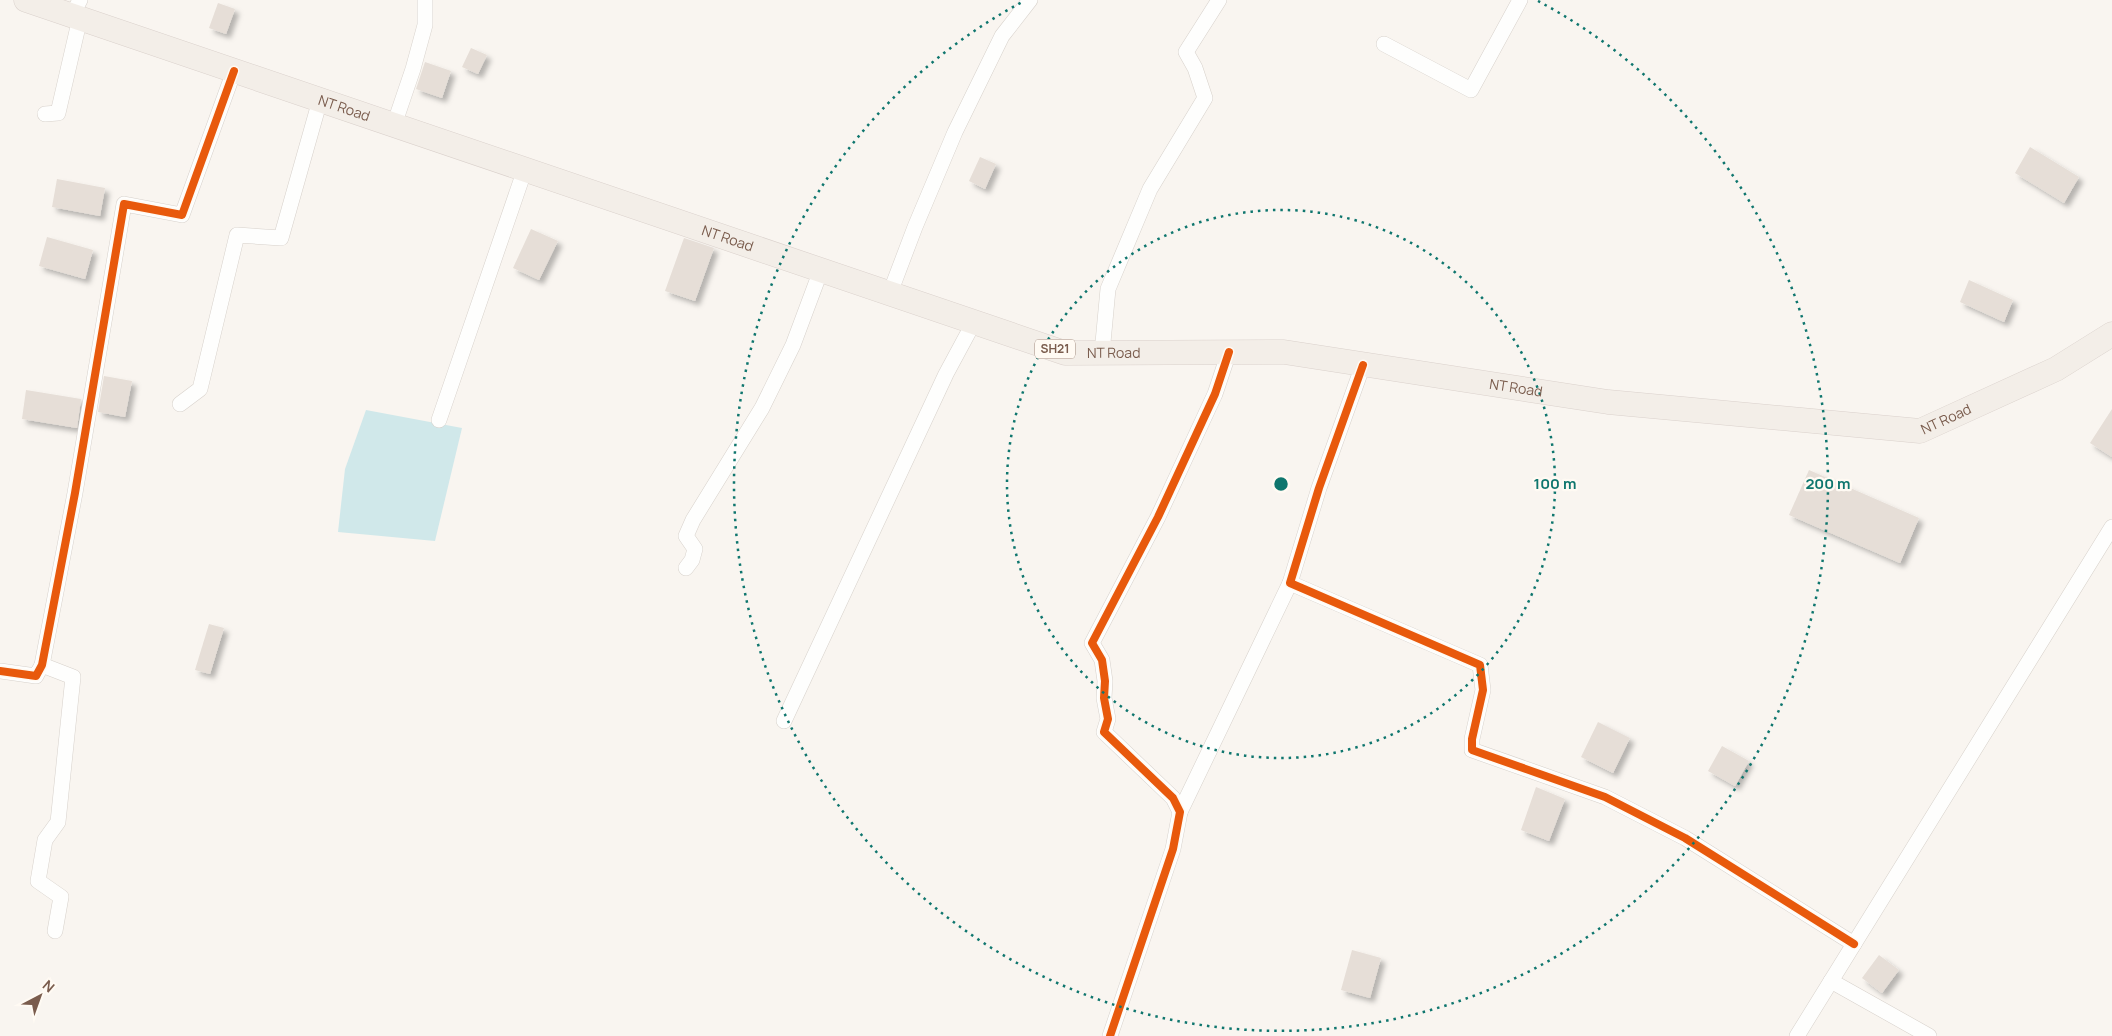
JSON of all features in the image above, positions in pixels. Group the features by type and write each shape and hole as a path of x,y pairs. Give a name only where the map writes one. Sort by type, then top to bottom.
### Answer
{"main road":[{"name":"NT Road","path":"26,0 77,11 234,71 1065,353 1284,352 1608,402 1920,431 2056,369 2112,334"}],"street":[{"path":"394,125 425,25 425,0"},
{"path":"890,294 915,227 960,124 1002,36 1030,0"},
{"path":"1102,353 1108,289 1150,189 1205,98 1195,68 1186,52 1219,0"},
{"path":"1384,44 1471,90 1520,0"},
{"path":"45,114 58,113 77,11"},
{"path":"0,671 36,676 42,665 75,493 124,204 182,215 234,71"},
{"path":"180,404 200,389 237,235 281,238 320,100"},
{"path":"439,420 525,169"},
{"path":"686,568 692,560 694,549 686,536 693,520 762,408 793,345 821,270"},
{"path":"784,721 946,374 974,322"},
{"path":"1180,812 1173,798 1104,732 1108,719 1104,698 1105,681 1102,660 1092,643 1158,517 1215,394 1229,352"},
{"path":"1110,1036 1173,849 1180,812 1290,583 1319,488 1364,364"},
{"path":"1797,1036 2112,527"},
{"path":"1290,583 1480,665 1483,690 1472,739 1472,750 1605,797 1684,838 1854,944"},
{"path":"42,665 73,677 58,822 45,840 38,881 61,897 55,931"},
{"path":"1831,981 1929,1036"}],"water":[{"path":"366,410 462,428 435,541 338,532 345,469"}],"building":[{"path":"218,3 235,9 226,34 209,28"},
{"path":"471,48 487,55 478,74 462,67"},
{"path":"425,62 451,71 442,98 416,89"},
{"path":"2030,147 2079,177 2064,203 2015,173"},
{"path":"980,157 996,164 985,189 969,181"},
{"path":"57,179 105,188 100,216 52,207"},
{"path":"531,229 558,241 539,280 513,268"},
{"path":"47,237 93,250 85,279 39,266"},
{"path":"684,238 714,248 695,301 665,291"},
{"path":"1969,280 2013,300 2004,322 1960,302"},
{"path":"104,376 132,381 125,417 98,412"},
{"path":"26,390 81,399 77,428 22,419"},
{"path":"2112,409 2112,457 2090,443"},
{"path":"1809,470 1919,518 1900,563 1789,515"},
{"path":"209,624 224,628 210,674 195,670"},
{"path":"1598,722 1630,738 1613,773 1581,757"},
{"path":"1722,746 1749,761 1735,786 1708,771"},
{"path":"1536,787 1565,799 1549,841 1521,830"},
{"path":"1352,950 1381,958 1370,998 1341,990"},
{"path":"1879,955 1899,970 1882,993 1862,978"}],"cycle path":[{"path":"0,671 36,676 42,665 75,493 124,204 182,215 234,71"},
{"path":"1110,1036 1173,849 1180,812 1173,798 1104,732 1108,719 1104,698 1105,681 1102,660 1092,643 1158,517 1215,394 1229,352"},
{"path":"1363,365 1319,488 1290,583 1480,665 1483,690 1472,739 1472,750 1605,797 1685,838 1854,944"}]}
